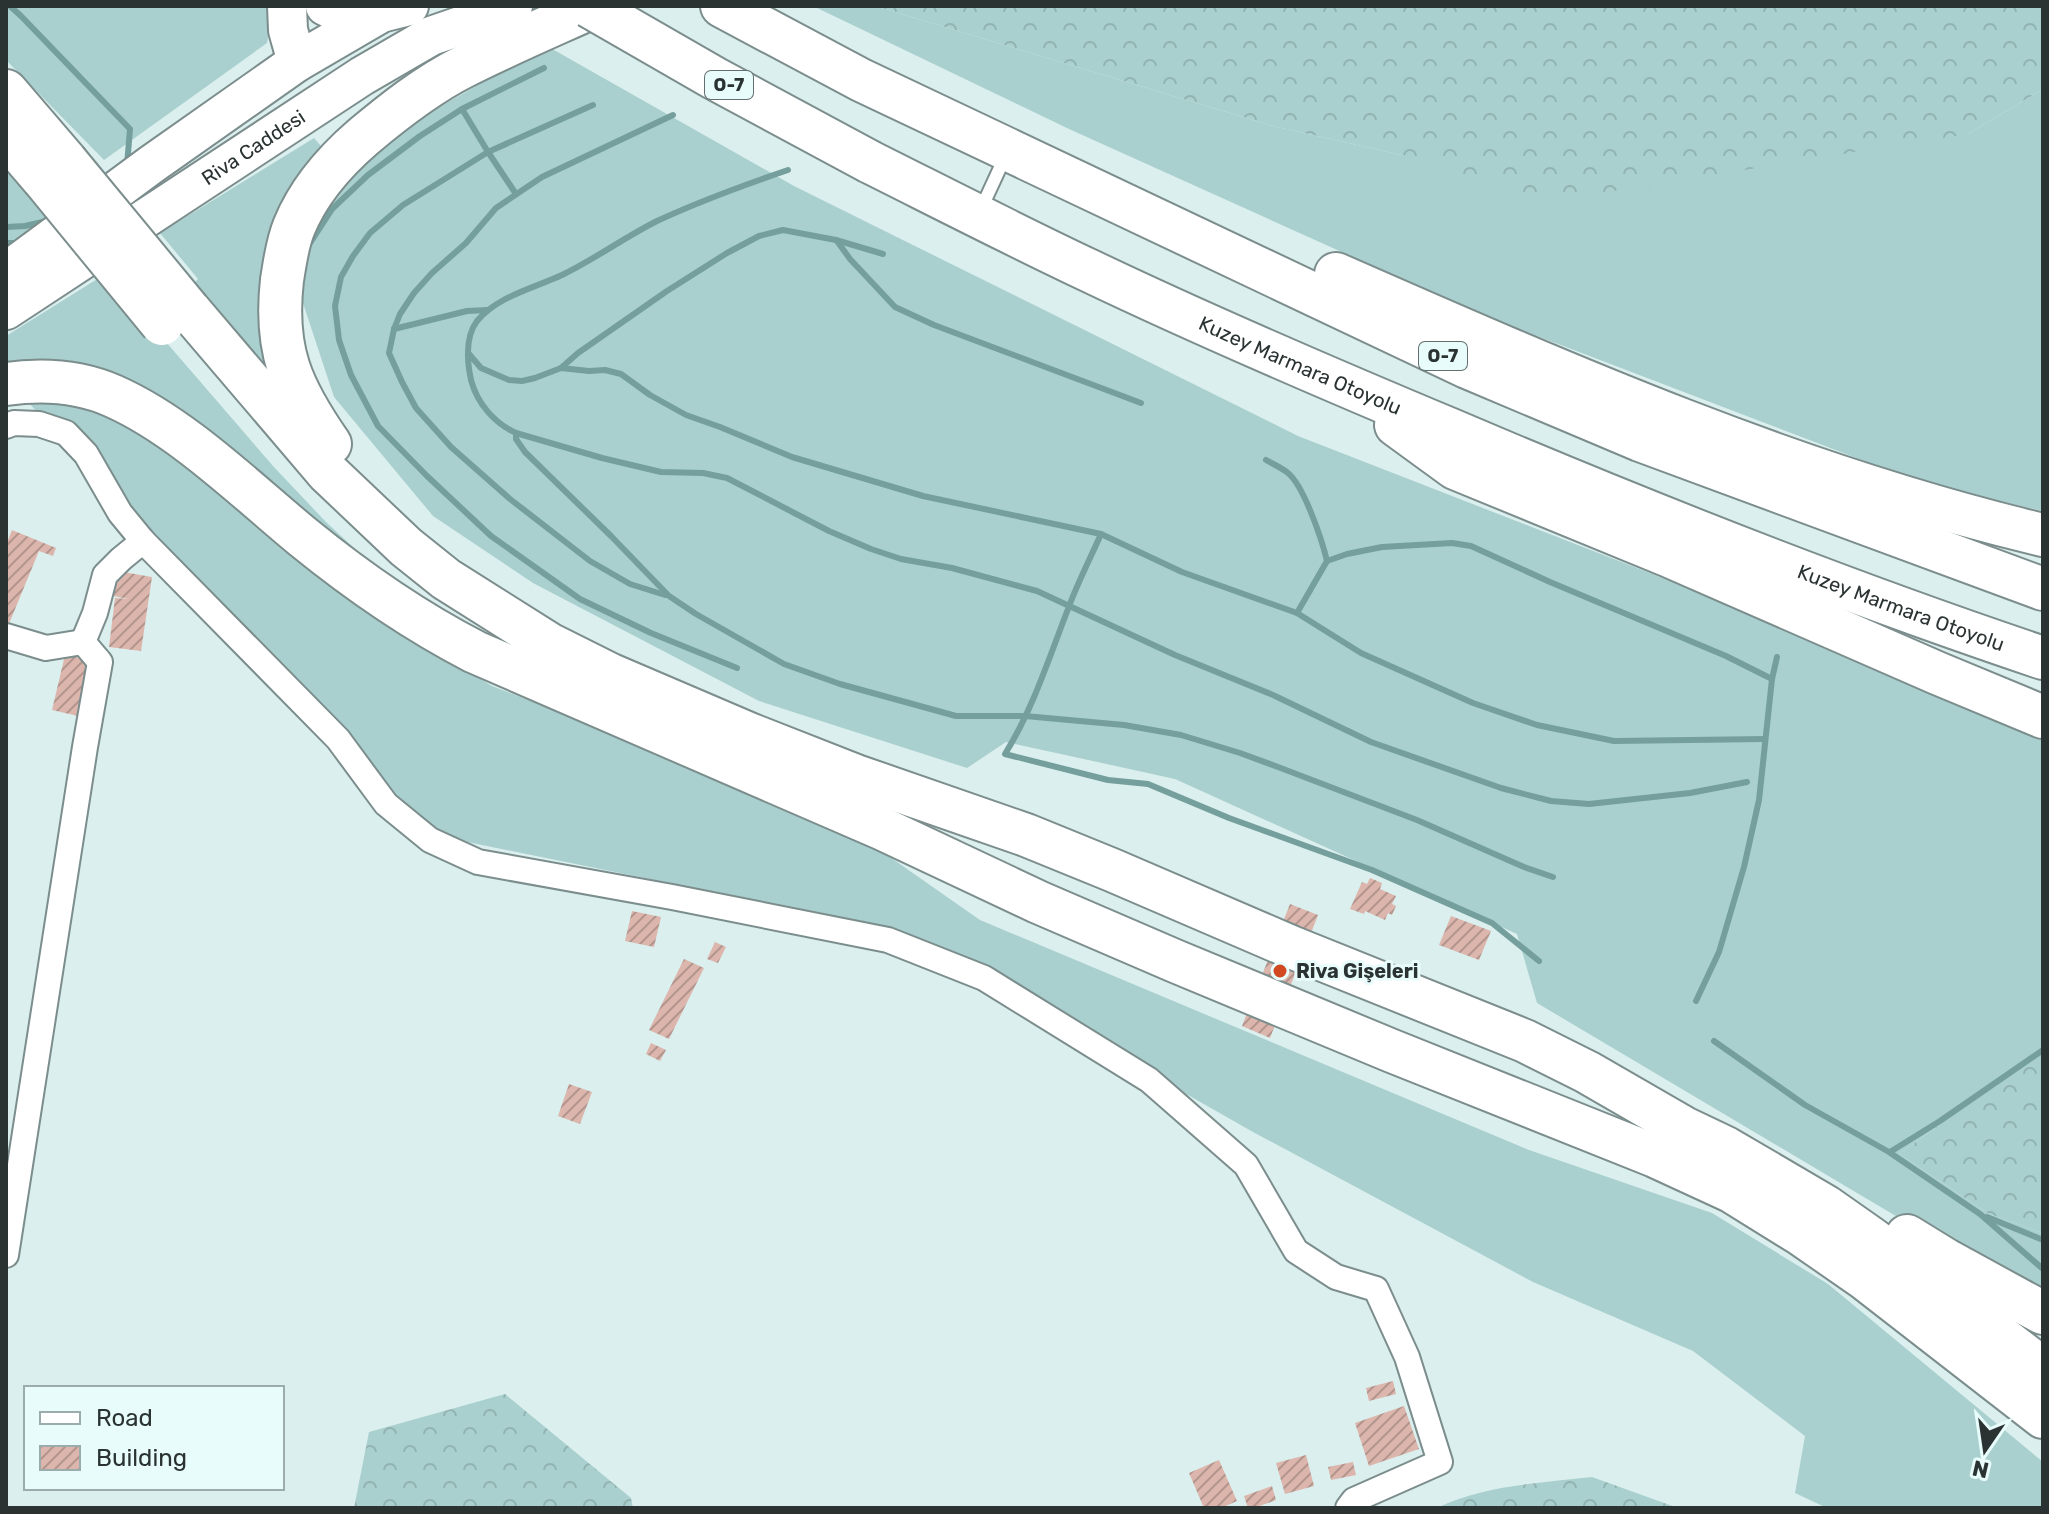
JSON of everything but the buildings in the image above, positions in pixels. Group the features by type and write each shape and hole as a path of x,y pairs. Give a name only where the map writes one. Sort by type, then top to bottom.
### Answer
{"highway":[{"name":"Kuzey Marmara Otoyolu","path":"592,6 714,78 870,162 1089,271 1333,380 1564,478 1894,606 2043,658"},
{"path":"514,622 404,529 362,485 315,423 292,382 284,357 280,300 286,251 301,211 328,170 392,113 460,68 592,6"},
{"name":"O-7","path":"722,6 861,80 1467,367 1654,445 2043,589"},
{"path":"861,80 1089,166 1484,340 1788,460 1890,494 2043,535"},
{"path":"6,91 55,170 176,317 313,498 375,559 452,620 559,685 711,755"},
{"path":"6,136 55,170"},
{"path":"176,317 328,473 406,547 446,579 549,644 706,716 856,776 1055,847 1525,1041 1726,1148 1825,1206 2043,1369"},
{"path":"1333,380 1455,468 1667,555 2043,717"},
{"path":"6,384 68,383 113,396 137,408 208,458 351,575 439,634 869,822 1038,902 1255,995 1655,1156 1731,1191 1864,1278 2043,1417"},
{"path":"1684,1128 1758,1151 1782,1163 2043,1313"}],"main road":[{"path":"287,6 288,30 297,62"},
{"path":"325,6 343,15 395,9"},
{"name":"Riva Caddesi","path":"6,310 362,76 431,36 513,6"},
{"path":"8,271 297,62 395,9"}],"street":[{"path":"6,426 14,423 39,424 66,433 86,454 120,513 143,541 338,739 386,804 430,840 478,862 888,940 984,978 1149,1080 1246,1165 1296,1251 1336,1277 1376,1289 1407,1357 1440,1462 1354,1500 1348,1508"},
{"path":"83,642 105,575 143,541"},
{"path":"6,636 46,648 83,642"},
{"path":"6,1255 100,662 83,642"}],"lane":[{"path":"978,216 1008,150"}],"green space":[{"path":"6,6 273,6 267,43 104,160 6,60"},
{"path":"813,6 875,6 1273,126 1406,156 1968,134 2043,89 2043,511 1927,485 1477,313 1069,129"},
{"path":"875,6 2043,6 2043,89 1968,134 1551,201 1406,156 1273,126"},
{"path":"547,46 794,186 1298,436 1791,628 2043,736 2043,1051 1899,1154 1989,1214 2043,1233 2043,1299 2017,1288 1537,1003 1517,934 1175,779 1006,742 967,768 759,701 533,583 433,516 334,397 298,288 306,228 383,139"},
{"path":"314,138 327,153 308,172 292,396 195,282 198,279 160,233"},
{"path":"6,157 52,221 6,252"},
{"path":"102,276 147,320 273,466 356,550 354,553 247,469 6,369 6,336"},
{"path":"15,388 71,391 148,430 337,591 492,686 834,818 980,920 1529,1150 1712,1213 1828,1284 2043,1462 2043,1508 1827,1508 1795,1493 1805,1436 1693,1351 1533,1282 1253,1132 896,929 428,834"},
{"path":"2043,1051 2043,1233 1989,1214 1899,1154"},
{"path":"505,1394 631,1498 633,1508 354,1508 369,1432"},
{"path":"1592,1477 1678,1508 1437,1508 1493,1490"}],"waterway":[{"path":"10,6 130,129 127,165"},
{"path":"308,246 332,209 368,175 462,109 544,68"},
{"path":"593,105 488,152 403,205 370,233 341,277 335,306 339,340 351,375 378,426 491,536 580,599 651,633 737,668"},
{"path":"462,109 516,194"},
{"path":"665,595 630,584 590,561 510,499 451,447 416,408 389,353 400,314 414,293 466,243 496,208 542,177 673,115"},
{"path":"788,170 657,221 574,269 495,305 477,321 469,342 470,373 477,397 501,424 516,433 661,472 703,473 727,478 829,531 871,549 1037,591 1175,655 1273,695 1371,742 1501,788 1551,801 1589,804 1690,793 1747,782"},
{"path":"6,227 47,221"},
{"path":"561,368 667,291 759,236 783,230 836,240 883,254"},
{"path":"6,243 20,241"},
{"path":"837,241 895,307 934,325 1141,403"},
{"path":"394,329 467,311 488,310"},
{"path":"469,354 481,368 509,380 522,381 561,368 621,374 686,415 792,457 923,496 1101,534 1182,572 1297,613 1361,653 1473,703 1537,725 1614,741 1765,739"},
{"path":"516,433 516,439 525,452 669,596 784,664 840,684 956,716 1025,716 1124,725 1181,735 1240,753 1417,820 1553,877"},
{"path":"1266,460 1288,473 1300,489 1317,527 1327,561"},
{"path":"1101,534 1032,701 1005,754 1108,780 1148,784 1229,818 1372,870 1492,923 1539,961"},
{"path":"1297,613 1327,561 1382,547 1452,543 1471,546 1726,656 1772,679"},
{"path":"1696,1001 1719,952 1744,867 1759,800 1777,657"},
{"path":"1714,1041 1805,1105 1889,1152 1980,1214 2043,1269"},
{"path":"1890,1152 2043,1050"},
{"path":"1987,1217 2043,1240"}],"place":[{"name":"Riva Gişeleri","path":"1280,971"}]}
